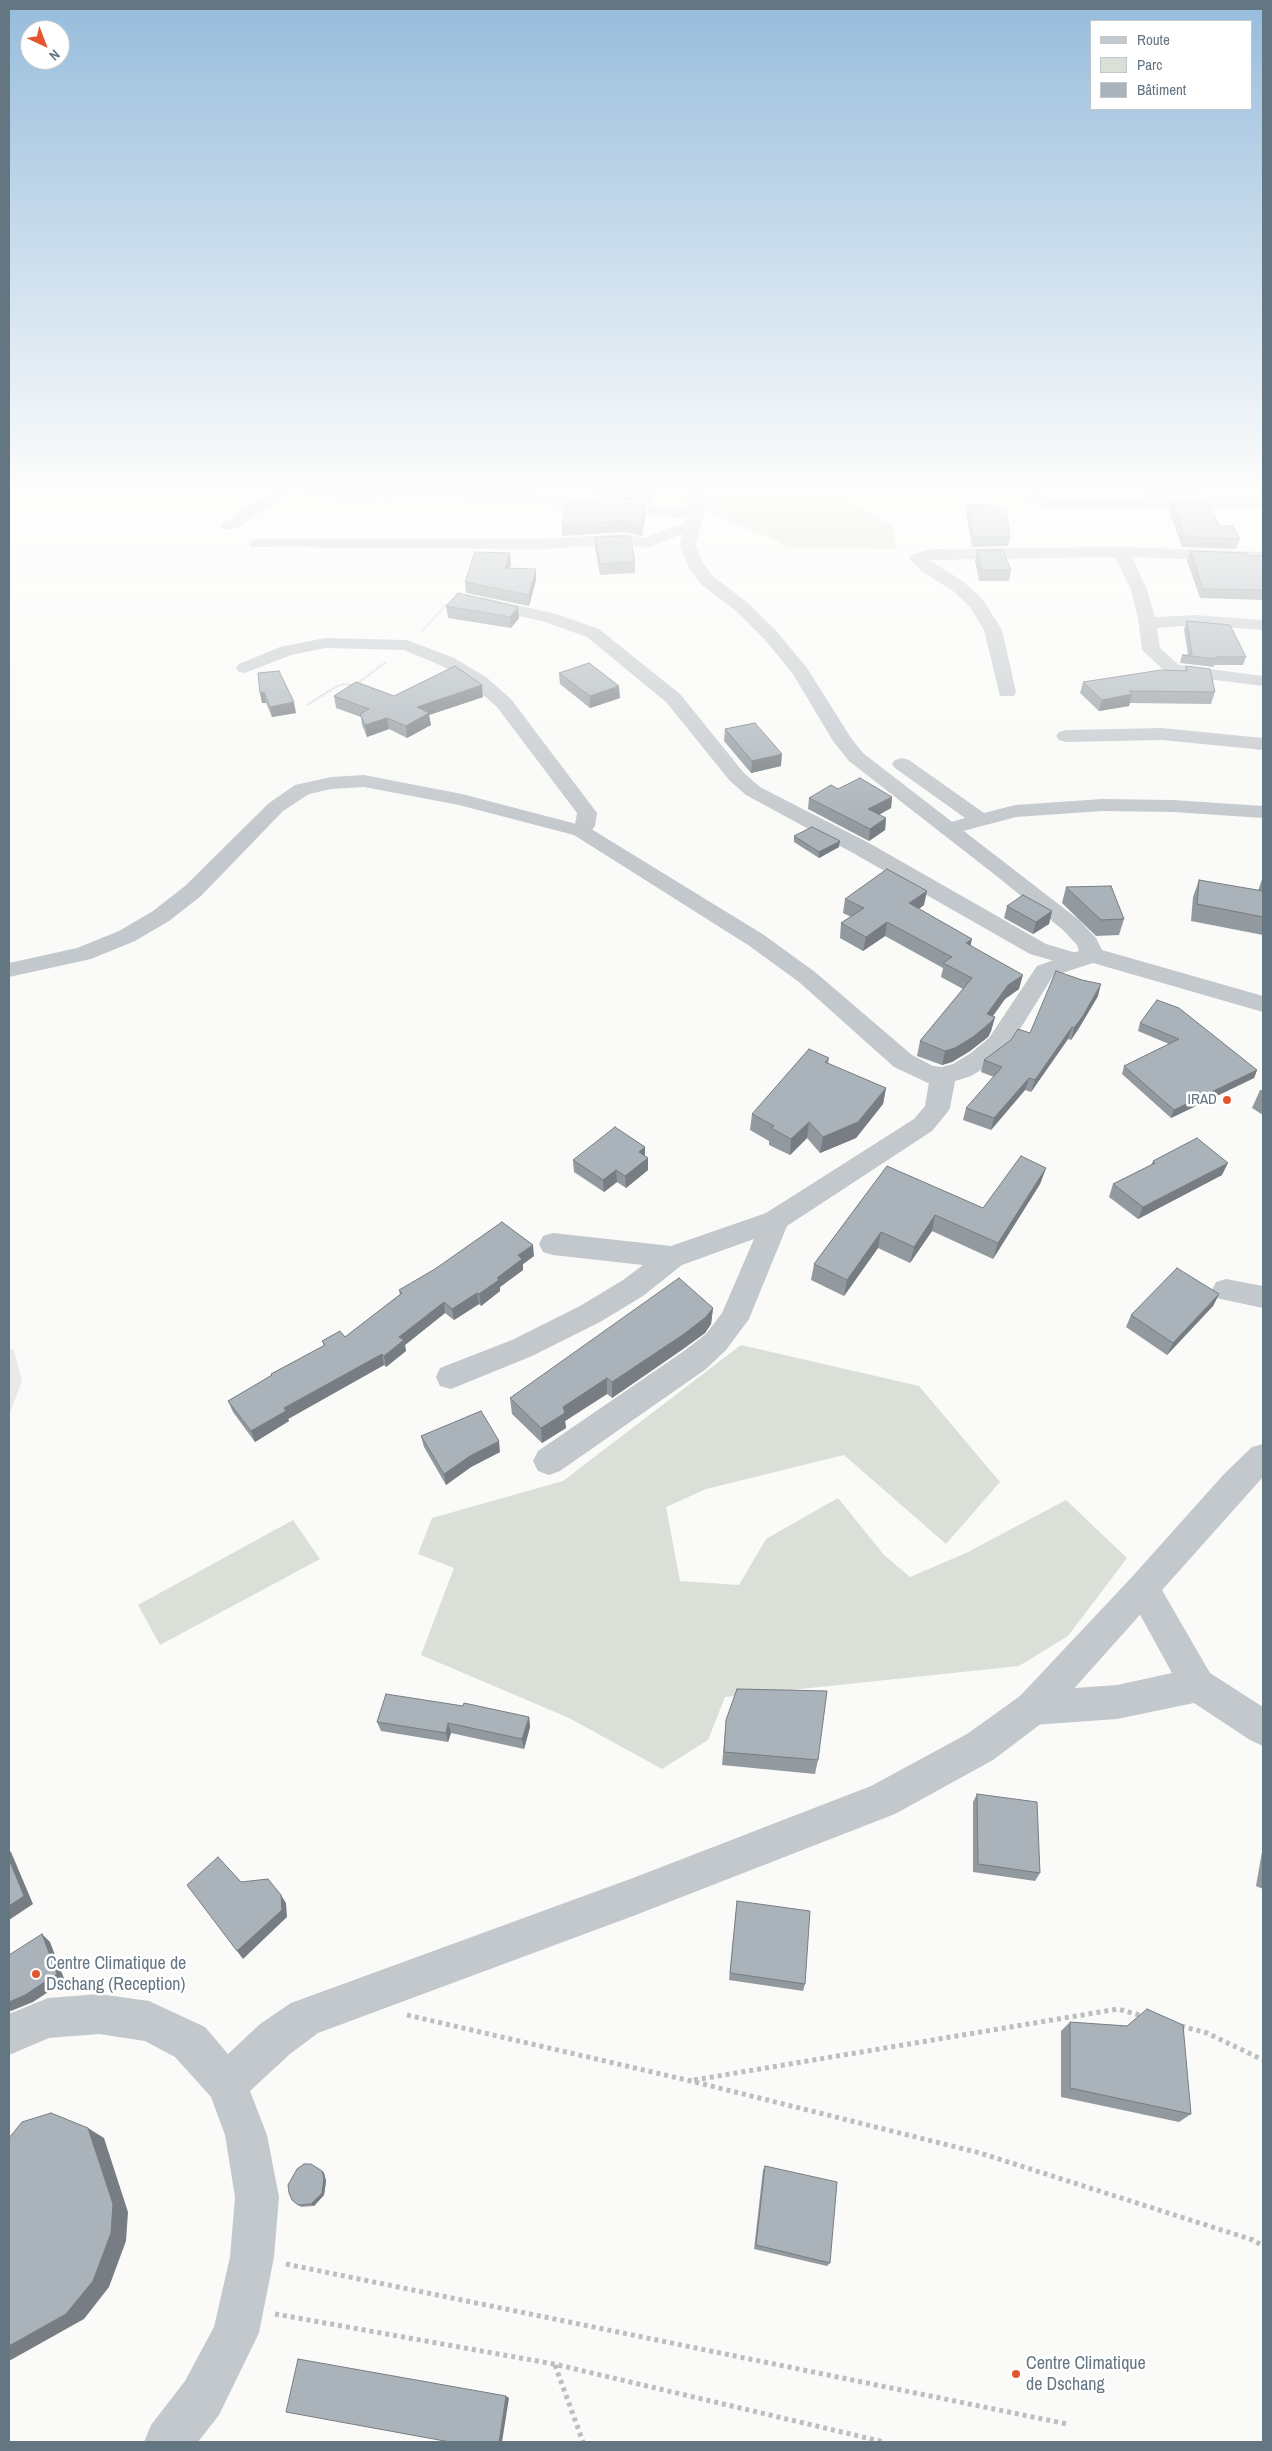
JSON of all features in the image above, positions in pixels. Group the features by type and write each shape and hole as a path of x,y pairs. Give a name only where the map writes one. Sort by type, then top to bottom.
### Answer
{"street":[{"path":"478,602 550,618 594,633 672,698 737,777 753,791 861,848 1038,949 1083,958 1263,1004"},
{"path":"736,602 772,637 801,672 827,716 856,757 1007,873 1071,925 1088,943 1083,958"},
{"path":"975,602 992,630 1006,692"},
{"path":"1142,602 1148,623 1151,650 1174,670 1263,682"},
{"path":"1148,623 1195,620 1263,625"},
{"path":"245,668 286,651 325,644 407,645 448,662 479,681 504,703 587,813 585,826 581,831"},
{"path":"1066,736 1162,734 1263,744"},
{"path":"902,764 981,820"},
{"path":"9,970 83,954 127,936 193,891 276,807 302,789 331,783 364,782 409,788 581,831 756,940 807,977 903,1061 928,1074 943,1076 962,1070 980,1059 998,1044 1045,972 1083,958"},
{"path":"948,829 1015,811 1102,805 1173,806 1263,812"},
{"path":"451,1377 522,1348 590,1314 633,1288 672,1257 776,1220 824,1187 923,1125 936,1108 943,1076"},
{"path":"549,1461 695,1360 716,1342 734,1319 776,1220"},
{"path":"553,1244 672,1257"},
{"path":"1226,1290 1263,1297"},
{"path":"227,2084 275,2039 306,2017 651,1890 882,1801 980,1747 1033,1708 1143,1589 1236,1483 1263,1458"},
{"path":"1143,1589 1198,1685 1263,1728"},
{"path":"1033,1708 1117,1702 1198,1685"},
{"path":"9,2035 48,2018 99,2014 150,2022 190,2042 227,2084 246,2135 257,2197 252,2257 236,2333 202,2398 168,2442"}],"path":[{"path":"354,686 407,645 446,605 457,602"},
{"path":"307,705 337,686 345,684 362,689"},
{"path":"691,2081 1118,2009 1154,2019"},
{"path":"403,2014 691,2081 980,2153 1253,2240 1263,2246"},
{"path":"1171,2024 1207,2033 1263,2060"},
{"path":"252,2257 1067,2424"},
{"path":"240,2308 554,2364 884,2442"},
{"path":"554,2364 584,2442"}],"shaded area":[{"path":"9,1347 14,1351 22,1381 9,1415"}],"green space":[{"path":"741,1345 919,1386 1000,1482 946,1544 844,1455 706,1489 666,1507 680,1581 739,1585 766,1539 838,1498 884,1555 910,1577 966,1553 1066,1500 1127,1558 1068,1636 1019,1666 725,1697 708,1740 662,1769 569,1718 421,1655 454,1568 418,1554 432,1518 563,1481"},
{"path":"293,1520 320,1559 160,1645 138,1605"}],"building":[{"path":"449,602 498,602 518,607 510,617 446,606"},
{"path":"1187,621 1230,625 1246,657 1216,657 1216,659 1182,655 1192,655"},
{"path":"589,663 619,686 590,696 559,673"},
{"path":"455,666 482,685 417,707 429,713 406,726 387,718 365,725 360,714 369,709 334,696 356,682 394,696"},
{"path":"1186,666 1210,669 1215,692 1129,691 1132,694 1102,700 1083,682 1161,670 1187,671"},
{"path":"279,671 294,702 270,707 264,692 260,693 258,673"},
{"path":"755,723 782,754 752,761 725,729"},
{"path":"860,778 892,797 868,809 886,818 870,829 809,798 831,785 838,789"},
{"path":"812,827 840,841 819,852 794,836"},
{"path":"887,869 927,891 909,903 972,939 966,943 1023,975 1008,985 987,1014 995,1017 991,1022 973,1037 955,1048 945,1051 920,1041 972,978 943,963 952,957 887,922 866,937 841,923 864,908 845,899"},
{"path":"1199,880 1263,891 1263,917 1197,904"},
{"path":"1111,886 1124,919 1101,920 1066,887"},
{"path":"1023,895 1052,911 1036,922 1007,906"},
{"path":"1056,971 1101,984 1083,1016 1074,1028 1072,1027 1035,1080 1029,1078 994,1118 966,1108 1002,1067 984,1060 1011,1040 1018,1029 1030,1033"},
{"path":"1157,1000 1179,1008 1257,1070 1174,1110 1124,1066 1179,1039 1140,1023"},
{"path":"809,1049 829,1058 825,1062 886,1088 858,1122 823,1137 809,1122 791,1139 771,1128 774,1126 752,1114"},
{"path":"615,1127 645,1147 639,1152 648,1158 625,1176 616,1170 603,1180 573,1160"},
{"path":"1197,1138 1228,1163 1143,1207 1113,1184 1155,1163 1153,1161"},
{"path":"1021,1156 1046,1168 998,1243 935,1215 914,1247 881,1232 847,1280 814,1264 887,1166 983,1208"},
{"path":"502,1222 533,1245 518,1255 522,1259 497,1278 499,1280 479,1294 477,1293 452,1309 444,1302 399,1337 404,1340 384,1356 382,1354 284,1408 286,1411 251,1431 228,1401 271,1374 325,1345 322,1341 340,1331 345,1337 402,1293 399,1290 435,1269"},
{"path":"1177,1268 1219,1294 1173,1343 1131,1315"},
{"path":"679,1278 713,1308 706,1317 684,1334 612,1382 607,1378 563,1407 565,1413 541,1428 510,1398"},
{"path":"481,1411 499,1441 470,1456 444,1474 421,1436"},
{"path":"737,1689 827,1691 818,1760 724,1752 726,1720"},
{"path":"386,1694 463,1706 464,1703 529,1717 522,1739 448,1723 446,1733 377,1722"},
{"path":"977,1794 1037,1802 1040,1873 978,1864"},
{"path":"218,1857 241,1882 268,1879 281,1895 282,1910 237,1951 187,1885"},
{"path":"9,1859 24,1896 9,1906"},
{"path":"737,1901 810,1911 805,1984 730,1973"},
{"name":"Centre Climatique de Dschang (Reception)","path":"42,1934 57,1974 25,1995 9,2002 9,1955"},
{"path":"1147,2009 1183,2025 1191,2114 1070,2088 1070,2022 1127,2026"},
{"path":"51,2113 88,2128 113,2204 111,2233 93,2281 66,2314 9,2346 9,2138 22,2122"},
{"path":"304,2164 311,2164 322,2171 324,2178 322,2193 311,2204 298,2205 292,2200 288,2185 297,2169"},
{"path":"765,2166 837,2182 830,2263 756,2245"},
{"path":"298,2359 506,2396 499,2442 450,2442 286,2412"}],"place":[{"name":"IRAD","path":"1227,1100"},
{"name":"Centre Climatique de Dschang (Reception)","path":"36,1974"},
{"name":"Centre Climatique de Dschang","path":"1016,2374"}]}
